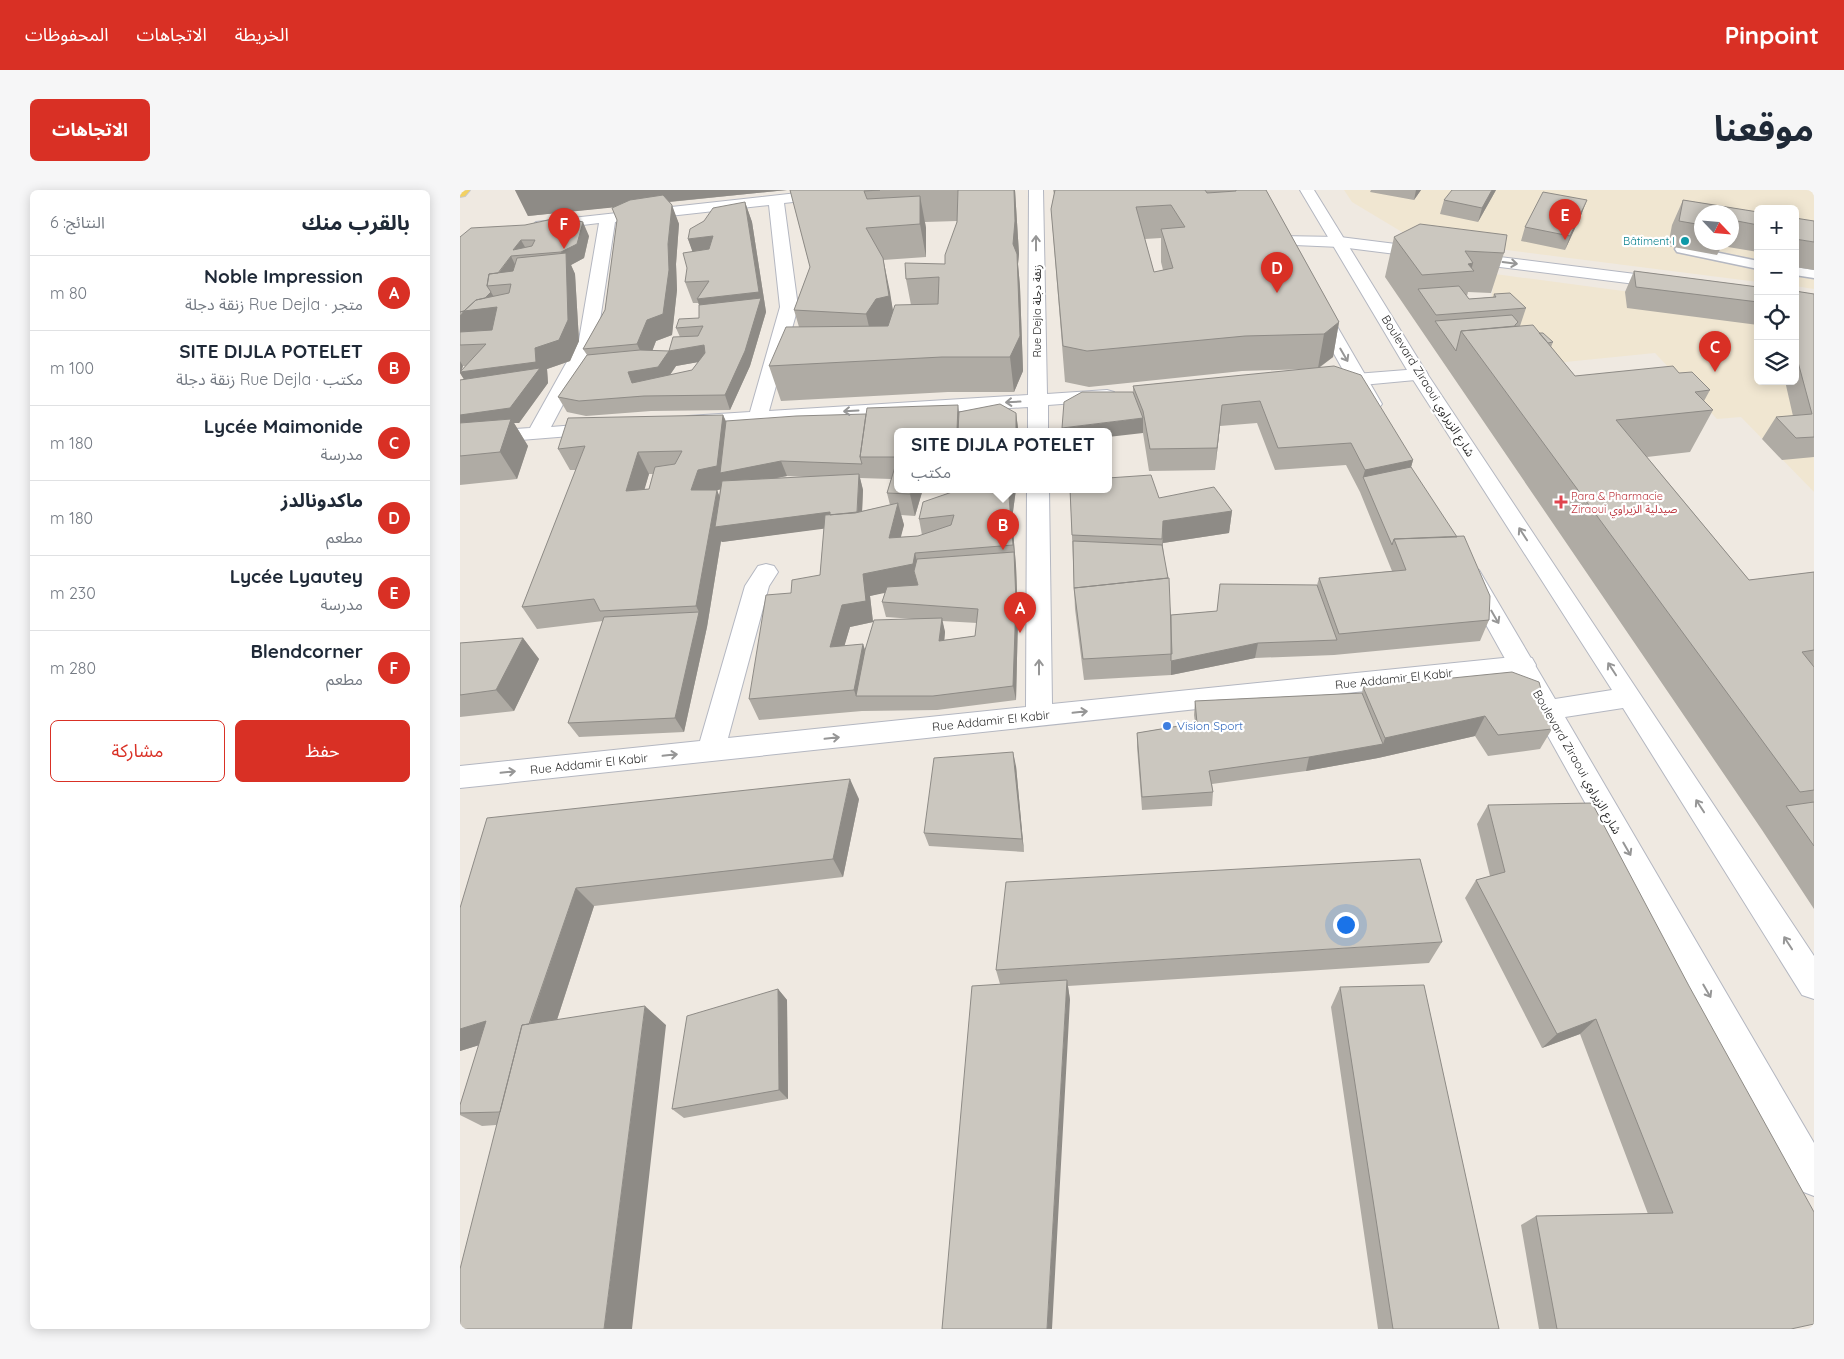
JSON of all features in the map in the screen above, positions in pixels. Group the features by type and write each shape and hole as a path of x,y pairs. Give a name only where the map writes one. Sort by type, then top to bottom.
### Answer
{"main road":[{"path":"460,193 463,190"}],"street":[{"path":"522,227 865,190"},
{"name":"Rue Dejla زنقة دجلة","path":"1036,190 1038,428"},
{"name":"Boulevard Ziraoui شارع الزيراوي","path":"1307,190 1419,375 1630,696 1814,984"},
{"path":"758,417 789,307 776,199"},
{"path":"536,434 588,340 608,217"},
{"path":"1292,266 1274,232 1680,285"},
{"path":"1307,290 1384,424"},
{"path":"1310,383 1419,375"},
{"path":"671,423 1125,395"},
{"path":"460,439 623,427"},
{"path":"1038,493 1039,716"},
{"name":"Boulevard Ziraoui شارع الزيراوي","path":"1458,553 1814,1178"},
{"path":"711,751 757,586 766,572"},
{"name":"Rue Addamir El Kabir","path":"460,777 1523,665"},
{"path":"1548,710 1630,696"}],"lane":[{"path":"1681,249 1754,264"},
{"path":"1799,272 1814,274"}],"shaded area":[{"path":"1344,190 1814,190 1814,289 1799,287 1799,205 1754,205 1754,281 1412,238 1352,202"},
{"path":"1495,274 1754,308 1754,385 1799,385 1799,368 1814,319 1814,492 1741,417 1717,419 1655,353 1545,364 1490,307"}],"building":[{"path":"790,190 880,190 864,191 867,199 920,196 920,224 866,228 883,258 889,296 876,299 866,314 794,310 810,267"},
{"path":"958,190 1014,190 1015,221 1013,244 1017,254 1020,336 1010,357 942,357 769,366 786,327 888,326 895,305 938,304 939,277 906,279 905,263 945,264 945,255 957,222"},
{"path":"1055,190 1205,190 1207,193 1236,190 1266,190 1339,322 1324,334 1245,336 1087,351 1063,346 1051,209","holes":["1171,205 1185,227 1161,229 1173,268 1154,272 1136,207"]},
{"path":"1452,190 1492,190 1482,208 1444,200"},
{"path":"1543,192 1587,200 1570,236 1525,227"},
{"path":"663,195 672,205 668,244 669,270 663,314 647,320 637,344 583,349 605,310 617,220 612,208 630,200"},
{"path":"1683,200 1714,205 1694,205 1694,224 1679,221"},
{"path":"745,202 759,292 697,299 709,281 685,282 687,268 683,253 709,249 713,236 688,239 690,229 704,221 713,208"},
{"path":"1739,209 1754,211 1754,224 1739,221"},
{"path":"562,217 583,222 577,244 561,252 511,256 498,273 489,274 487,286 491,292 485,298 476,300 464,311 460,312 460,237 471,228 525,225","holes":["521,240 535,240 532,246 513,250"]},
{"path":"1799,219 1814,221 1814,242 1799,240"},
{"path":"1420,224 1507,235 1504,253 1465,251 1473,263 1468,264 1474,271 1422,275 1394,237"},
{"path":"566,253 568,320 559,340 535,348 536,362 460,372 486,344 460,345 460,332 492,330 497,307 464,311 476,300 509,293 511,284 487,286 489,274 513,271 517,258"},
{"path":"1634,271 1754,286 1754,302 1636,287"},
{"path":"1459,286 1469,299 1496,297 1494,294 1510,293 1526,308 1436,315 1418,289"},
{"path":"1799,292 1814,294 1814,437 1796,438 1776,417 1812,414 1799,366"},
{"path":"761,298 745,351 725,395 644,396 579,401 558,397 587,355 640,350 669,351 673,337 698,336 703,326 676,328 679,319 699,318 699,305","holes":["704,345 705,353 692,370 632,383 628,372 658,367 669,351"]},
{"path":"1512,315 1518,322 1515,326 1461,331 1456,351 1435,321"},
{"path":"1533,325 1575,376 1673,366 1679,373 1692,372 1710,390 1695,392 1713,410 1616,420 1749,580 1814,572 1814,650 1802,652 1814,667 1814,790 1800,792 1461,331"},
{"path":"1539,333 1543,333 1553,342 1548,343"},
{"path":"1334,366 1361,375 1413,460 1365,470 1351,443 1278,448 1260,401 1222,405 1217,448 1150,449 1143,411 1133,386"},
{"path":"540,368 510,408 460,415 460,380"},
{"path":"1082,392 1133,392 1143,418 1062,428 1064,402"},
{"path":"1000,404 1016,413 1016,428 958,428 959,412"},
{"path":"958,405 957,428 894,428 894,457 860,457 867,408"},
{"path":"866,414 860,457 862,464 781,461 720,473 726,421"},
{"path":"723,415 717,466 698,470 691,490 717,490 696,606 600,611 594,599 522,607 585,446 558,449 568,418","holes":["682,451 675,464 655,467 649,489 626,491 638,452"]},
{"path":"511,419 500,452 460,456 460,423"},
{"path":"1411,467 1457,537 1394,539 1392,545 1363,477"},
{"path":"894,470 894,493 910,493 910,494 887,493"},
{"path":"859,474 857,512 830,515 830,512 715,527 722,481"},
{"path":"1151,475 1159,498 1214,487 1232,511 1163,521 1162,539 1072,535 1070,493 1112,493 1112,478"},
{"path":"949,493 1010,493 1013,545 915,553 913,564 863,574 866,601 842,605 830,647 863,644 854,690 749,699 766,595 791,593 792,580 820,575 825,515 855,513 898,503 889,538 918,536 951,525 954,515 919,519 923,502"},
{"path":"1464,536 1490,596 1489,620 1339,634 1319,578 1406,570 1394,539"},
{"path":"1073,541 1162,545 1168,578 1074,588"},
{"path":"1014,552 1016,602 1013,686 933,696 856,696 865,650 874,620 942,618 939,641 975,636 978,609 882,602 887,587 918,585 914,571 917,559"},
{"path":"1169,578 1172,654 1083,659 1074,588"},
{"path":"1220,584 1317,585 1337,640 1258,643 1171,661 1171,615 1217,611"},
{"path":"699,612 675,718 568,723 604,617"},
{"path":"523,638 496,690 460,695 460,643"},
{"path":"1512,672 1539,682 1552,729 1498,735 1485,716 1385,738 1363,687"},
{"path":"1362,693 1383,744 1209,771 1213,792 1142,797 1137,733 1197,723 1195,701"},
{"path":"1013,752 1022,839 924,833 934,758"},
{"path":"850,779 833,859 576,888 529,1024 522,1025 500,1112 460,1113 460,1105 486,1021 460,1029 460,908 487,818"},
{"path":"1814,802 1814,846 1786,806"},
{"path":"1592,803 1689,986 1814,1212 1814,1324 1791,1329 1557,1329 1536,1216 1673,1213 1596,1019 1557,1034 1476,880 1505,872 1488,805"},
{"path":"1420,859 1442,942 996,970 1006,882"},
{"path":"1067,980 1047,1329 942,1329 972,986"},
{"path":"1424,985 1499,1329 1393,1329 1340,987"},
{"path":"778,989 779,1090 672,1109 687,1016"},
{"path":"645,1006 604,1329 460,1329 460,1269 522,1025"}],"place":[{"name":"Lycée Lyautey","path":"1565,240"},
{"name":"Bâtiment I","path":"1685,241"},
{"name":"Blendcorner","path":"564,249"},
{"name":"ماكدونالدز","path":"1277,293"},
{"name":"Lycée Maimonide","path":"1715,372"},
{"name":"Para & Pharmacie Ziraoui صيدلية الزيراوي","path":"1561,502"},
{"name":"SITE DIJLA POTELET","path":"1003,550"},
{"name":"Noble Impression","path":"1020,633"},
{"name":"Vision Sport","path":"1167,726"}]}
